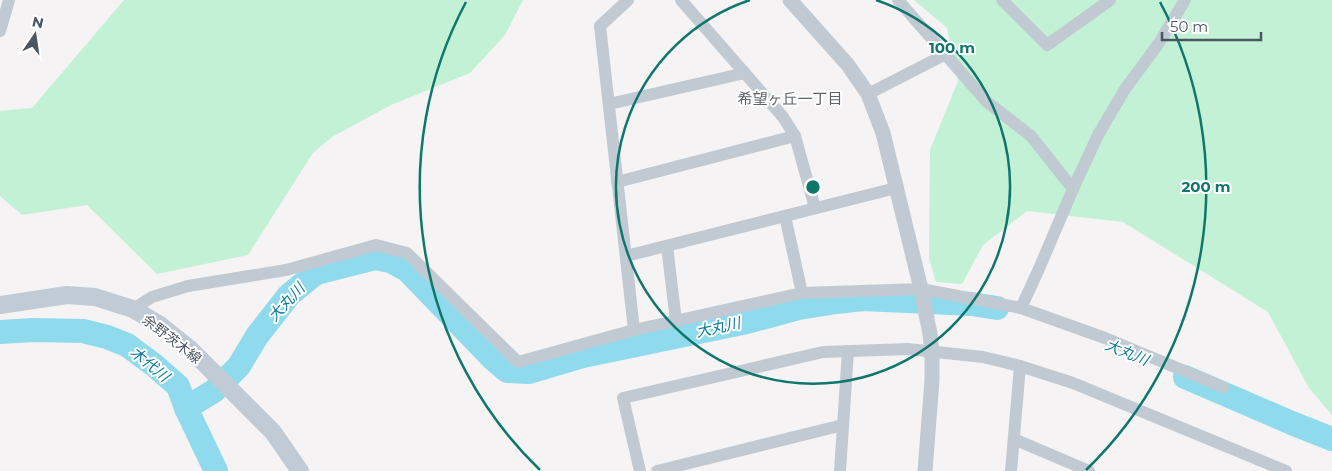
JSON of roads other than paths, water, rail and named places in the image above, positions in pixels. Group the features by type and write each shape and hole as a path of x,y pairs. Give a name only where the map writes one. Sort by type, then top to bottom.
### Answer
{"main road":[{"name":"余野茨木線","path":"0,305 67,295 96,297 133,309 160,325 191,350 273,432 300,471"}],"street":[{"path":"0,31 9,0"},
{"path":"628,0 600,26 634,330"},
{"path":"681,0 783,117 795,136 815,208"},
{"path":"790,0 848,65 868,94 883,133 923,297 932,352 932,380 925,471"},
{"path":"898,0 987,102 1031,136 1073,189"},
{"path":"1002,0 1047,45 1110,0"},
{"path":"1021,308 1098,135 1125,89 1159,43 1185,0"},
{"path":"868,94 946,54"},
{"path":"608,104 746,73"},
{"path":"617,182 795,136"},
{"path":"626,256 896,188"},
{"path":"785,216 802,293"},
{"path":"133,309 152,297 188,286 286,270 376,244 408,253 518,362 634,330 802,293 923,297 1021,308 1105,338 1223,387"},
{"path":"667,246 676,321"},
{"path":"640,471 623,398 824,352 908,349 983,357 1020,366 1073,383 1286,471"},
{"path":"840,471 848,351"},
{"path":"1011,471 1020,366"},
{"path":"657,471 843,425"},
{"path":"1014,439 1089,471"}],"waterway":[{"name":"大丸川","path":"186,408 214,391 239,366 257,336 289,295 316,273 375,258 390,261 407,270 493,359 507,371 529,372 583,356 747,322 799,308 836,302 863,299 972,304 997,308"},
{"name":"木代川","path":"0,332 34,330 83,331 107,337 127,345 178,386 186,408 216,471"},
{"name":"大丸川","path":"1185,377 1332,439"}],"district":[{"name":"希望ヶ丘一丁目","path":"790,98"}]}
